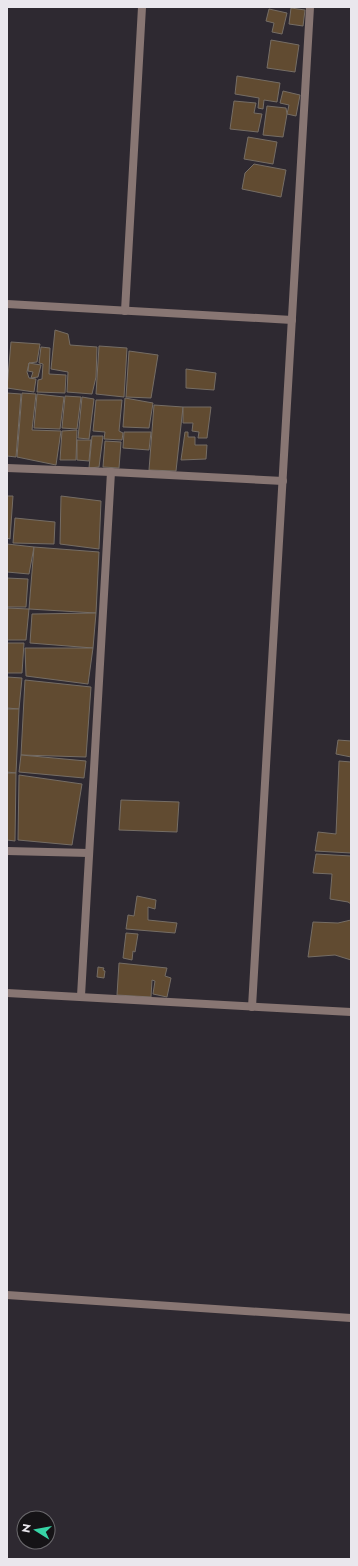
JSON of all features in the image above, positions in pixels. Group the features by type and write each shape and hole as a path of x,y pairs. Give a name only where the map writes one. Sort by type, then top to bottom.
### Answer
{"street":[{"path":"125,311 142,7"},
{"path":"252,1006 310,7"},
{"path":"7,304 292,320"},
{"path":"7,468 283,481"},
{"path":"81,996 111,472"},
{"path":"7,851 89,853"},
{"path":"7,992 351,1012"},
{"path":"7,1295 351,1318"}],"building":[{"path":"291,8 305,10 303,26 289,24"},
{"path":"269,9 287,13 282,34 272,32 274,23 266,21"},
{"path":"271,40 299,45 295,72 267,68"},
{"path":"237,76 280,83 277,102 264,100 263,109 258,108 259,98 235,94"},
{"path":"283,91 300,95 296,116 287,114 289,105 280,103"},
{"path":"234,101 256,103 254,113 262,114 258,132 230,129"},
{"path":"267,106 286,108 287,114 283,137 263,135"},
{"path":"248,137 277,142 273,164 244,159"},
{"path":"254,164 286,170 281,197 242,189 245,173"},
{"path":"55,330 68,334 70,345 97,347 96,377 92,394 67,392 68,372 51,369"},
{"path":"11,342 40,344 37,362 29,363 27,372 29,378 36,379 34,392 7,388"},
{"path":"99,346 127,348 124,397 96,394"},
{"path":"41,347 50,348 49,374 66,375 65,393 37,392 38,380 42,379 43,364 39,363"},
{"path":"129,351 158,355 151,398 126,397"},
{"path":"29,363 41,365 38,377 31,378 33,372 28,371"},
{"path":"186,369 216,373 214,390 186,388"},
{"path":"7,393 21,394 16,457 7,456"},
{"path":"22,393 36,394 32,430 61,431 56,465 17,457"},
{"path":"37,394 64,397 60,429 34,428"},
{"path":"65,396 81,397 77,429 62,428"},
{"path":"82,397 94,399 89,439 78,438"},
{"path":"125,398 153,403 149,428 123,427"},
{"path":"96,400 122,400 119,431 123,433 122,440 104,439 105,432 93,431"},
{"path":"154,405 183,407 176,471 149,470"},
{"path":"183,407 211,407 207,438 198,438 199,432 192,431 193,423 183,423"},
{"path":"77,430 76,460 60,460 62,431"},
{"path":"124,432 151,432 149,450 123,448"},
{"path":"185,432 188,432 188,437 195,437 195,445 207,445 206,459 181,460"},
{"path":"92,436 103,436 99,467 89,468"},
{"path":"77,440 91,440 89,461 77,460"},
{"path":"105,441 121,442 119,468 103,467"},
{"path":"7,496 13,496 10,539 7,538"},
{"path":"61,496 101,501 99,549 60,544"},
{"path":"15,518 55,522 54,544 13,543"},
{"path":"7,544 34,547 29,574 7,572"},
{"path":"34,547 99,552 96,613 29,609"},
{"path":"7,578 28,579 26,607 7,607"},
{"path":"7,608 29,609 26,640 7,640"},
{"path":"96,613 93,648 30,643 32,614"},
{"path":"7,643 24,643 22,673 7,673"},
{"path":"25,648 93,648 88,684 26,676"},
{"path":"7,677 22,678 19,709 7,708"},
{"path":"25,680 91,687 86,757 21,755"},
{"path":"7,709 19,709 16,773 7,772"},
{"path":"338,740 351,741 351,757 336,754"},
{"path":"21,755 86,761 84,778 19,772"},
{"path":"339,761 351,762 351,853 315,851 318,832 336,834"},
{"path":"7,773 16,773 15,841 7,840"},
{"path":"19,775 82,784 72,845 18,840"},
{"path":"121,800 179,802 177,832 119,830"},
{"path":"316,854 351,856 351,904 348,902 330,899 332,874 313,873"},
{"path":"137,896 156,900 155,909 148,907 148,920 177,923 175,933 126,929 128,915 134,916"},
{"path":"351,920 351,960 335,955 308,957 313,922 338,923"},
{"path":"126,933 138,934 132,960 123,958"},
{"path":"119,963 167,968 165,976 171,978 167,997 153,994 155,981 152,980 151,997 117,995"},
{"path":"98,967 104,968 104,978 97,977"}]}
